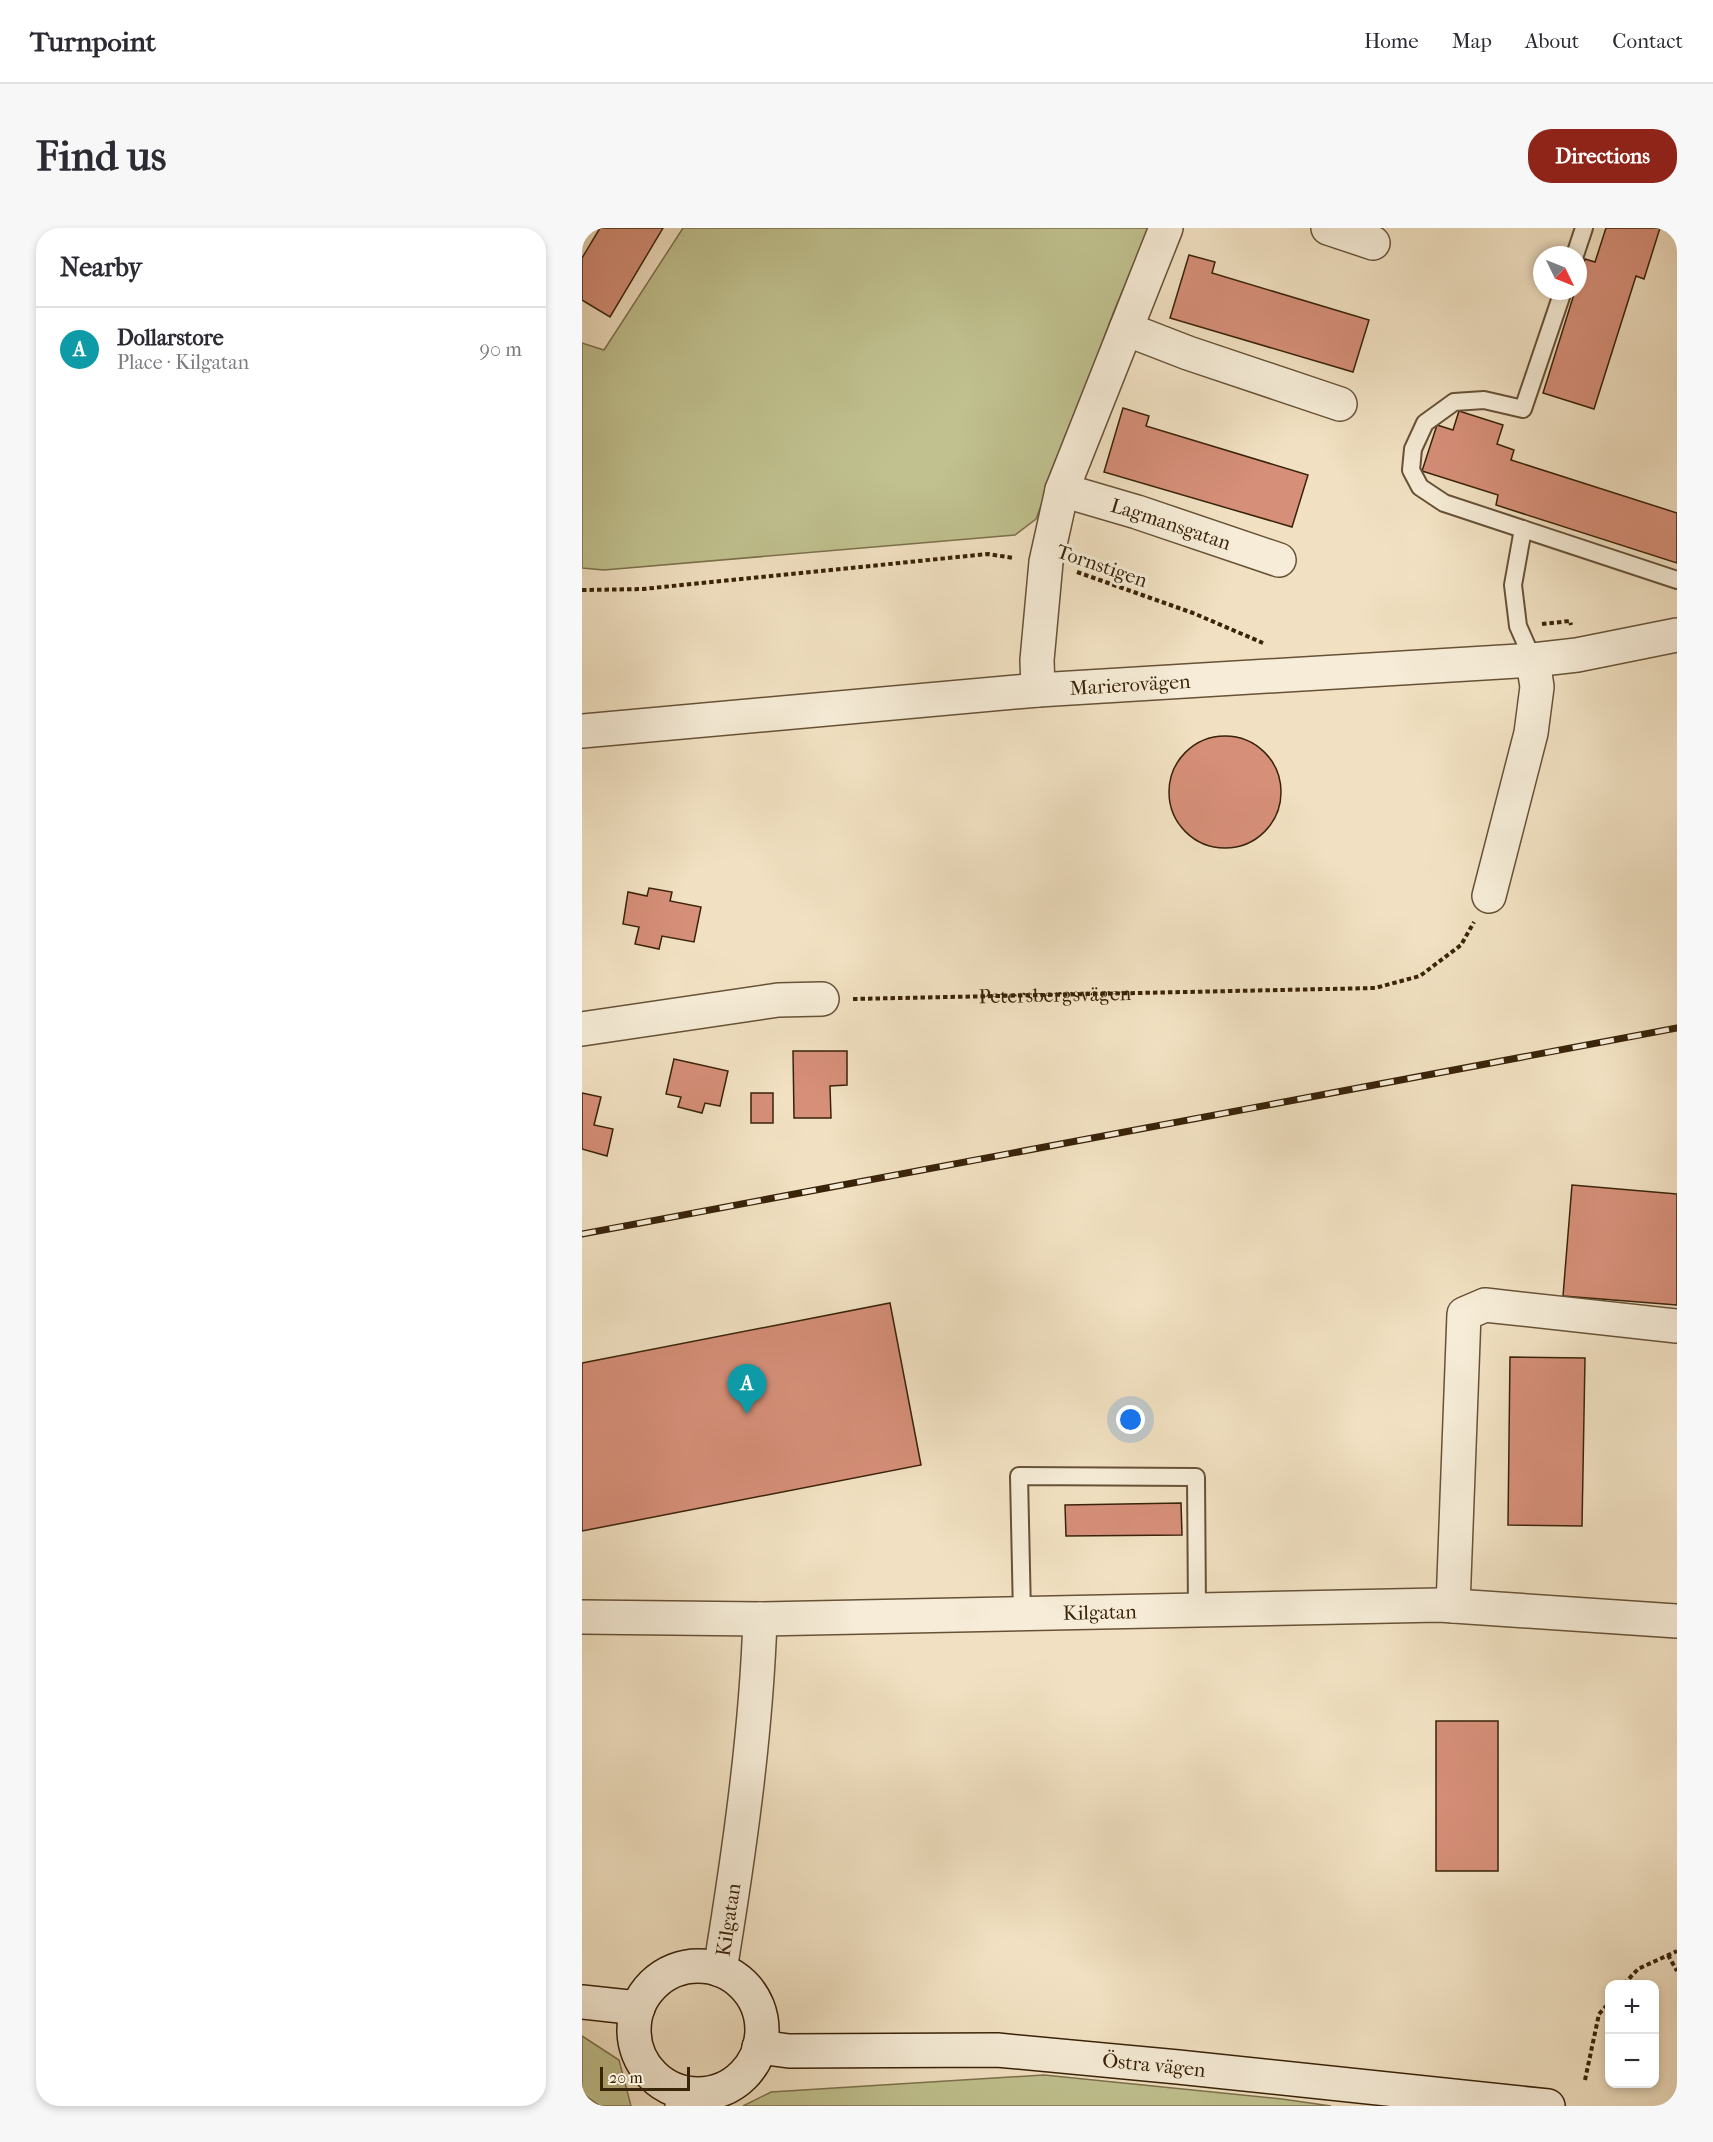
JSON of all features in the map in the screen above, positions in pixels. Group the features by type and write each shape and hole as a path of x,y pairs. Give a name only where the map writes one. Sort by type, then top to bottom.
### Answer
{"street":[{"path":"1038,690 1037,660 1047,562 1062,490 1166,228"},
{"path":"1328,228 1373,243"},
{"path":"1126,329 1188,353 1340,404"},
{"name":"Lagmansgatan","path":"1062,490 1137,512 1279,560"},
{"name":"Marierovägen","path":"582,731 1038,690 1533,660 1577,655 1677,635"},
{"path":"1489,896 1531,733 1537,687 1533,660"},
{"path":"582,1029 778,1000 822,999"},
{"path":"1446,1606 1464,1314 1485,1305 1677,1326"},
{"name":"Kilgatan","path":"582,1617 760,1619 1446,1606 1677,1620"},
{"name":"Kilgatan","path":"720,1970 749,1758 758,1675 760,1619"},
{"path":"695,1966 720,1970 740,1982 755,2001 762,2024 759,2047 750,2066 736,2082 717,2091 683,2099 658,2080 640,2057 636,2048 634,2028 638,2008 651,1987 671,1972 695,1966"},
{"path":"582,2001 638,2008"},
{"name":"Östra vägen","path":"759,2047 789,2050 997,2050 1548,2106"}],"lane":[{"path":"1578,246 1584,228"},
{"path":"1560,300 1523,410 1484,400 1454,402 1425,423 1413,449 1411,470 1420,488 1444,503 1677,580"},
{"path":"1523,529 1513,585 1518,626 1533,660"},
{"path":"1022,1614 1019,1476 1196,1477 1197,1610"}],"path":[{"name":"Tornstigen","path":"582,590 643,589 988,554 1047,562 1193,613 1265,644"},
{"path":"1518,626 1570,621 1577,655"},
{"name":"Petersbergsvägen","path":"822,999 1375,988 1420,976 1461,945 1489,896"},
{"path":"1628,1980 1638,1969 1677,1951"},
{"path":"1668,1955 1677,1971"},
{"path":"1585,2080 1599,2014 1605,2007"}],"green space":[{"path":"683,228 1149,228 1114,311 1036,519 1015,535 604,570 582,568 582,343 604,350"},
{"path":"582,2036 619,2060 631,2106 600,2106 582,2093"},
{"path":"1044,2075 1331,2106 743,2106 771,2092"}],"building":[{"path":"600,228 663,228 610,317 582,300 582,258"},
{"path":"1606,228 1660,228 1644,279 1636,276 1594,409 1543,393 1572,300 1587,300 1587,260 1595,262"},
{"path":"1189,255 1215,262 1212,273 1369,320 1353,372 1170,318"},
{"path":"1123,408 1149,416 1146,426 1308,475 1292,527 1104,472"},
{"path":"1459,411 1503,425 1497,444 1514,450 1511,460 1677,513 1677,563 1496,505 1498,495 1422,471 1437,425 1453,430"},
{"path":"1225,736 1247,740 1265,752 1277,770 1281,792 1277,814 1265,832 1247,844 1225,848 1203,844 1185,832 1173,814 1169,792 1173,770 1185,752 1203,740"},
{"path":"649,888 672,892 670,901 701,907 694,942 662,936 659,949 635,944 639,927 623,924 628,892 647,896"},
{"path":"793,1051 847,1051 847,1085 830,1086 831,1118 794,1118"},
{"path":"674,1059 728,1071 720,1106 705,1103 702,1113 678,1107 681,1097 666,1094"},
{"path":"582,1093 601,1097 594,1125 613,1129 607,1156 582,1149"},
{"path":"751,1093 773,1093 773,1123 751,1123"},
{"path":"1572,1185 1677,1194 1677,1305 1563,1296"},
{"path":"890,1303 921,1465 582,1531 582,1363"},
{"path":"1510,1357 1585,1358 1582,1526 1508,1525"},
{"path":"1181,1503 1182,1535 1066,1536 1065,1505"},
{"path":"1436,1721 1498,1721 1498,1871 1436,1871"}],"railway":[{"path":"582,1234 1677,1028"}],"place":[{"name":"Dollarstore","path":"747,1414"}]}
